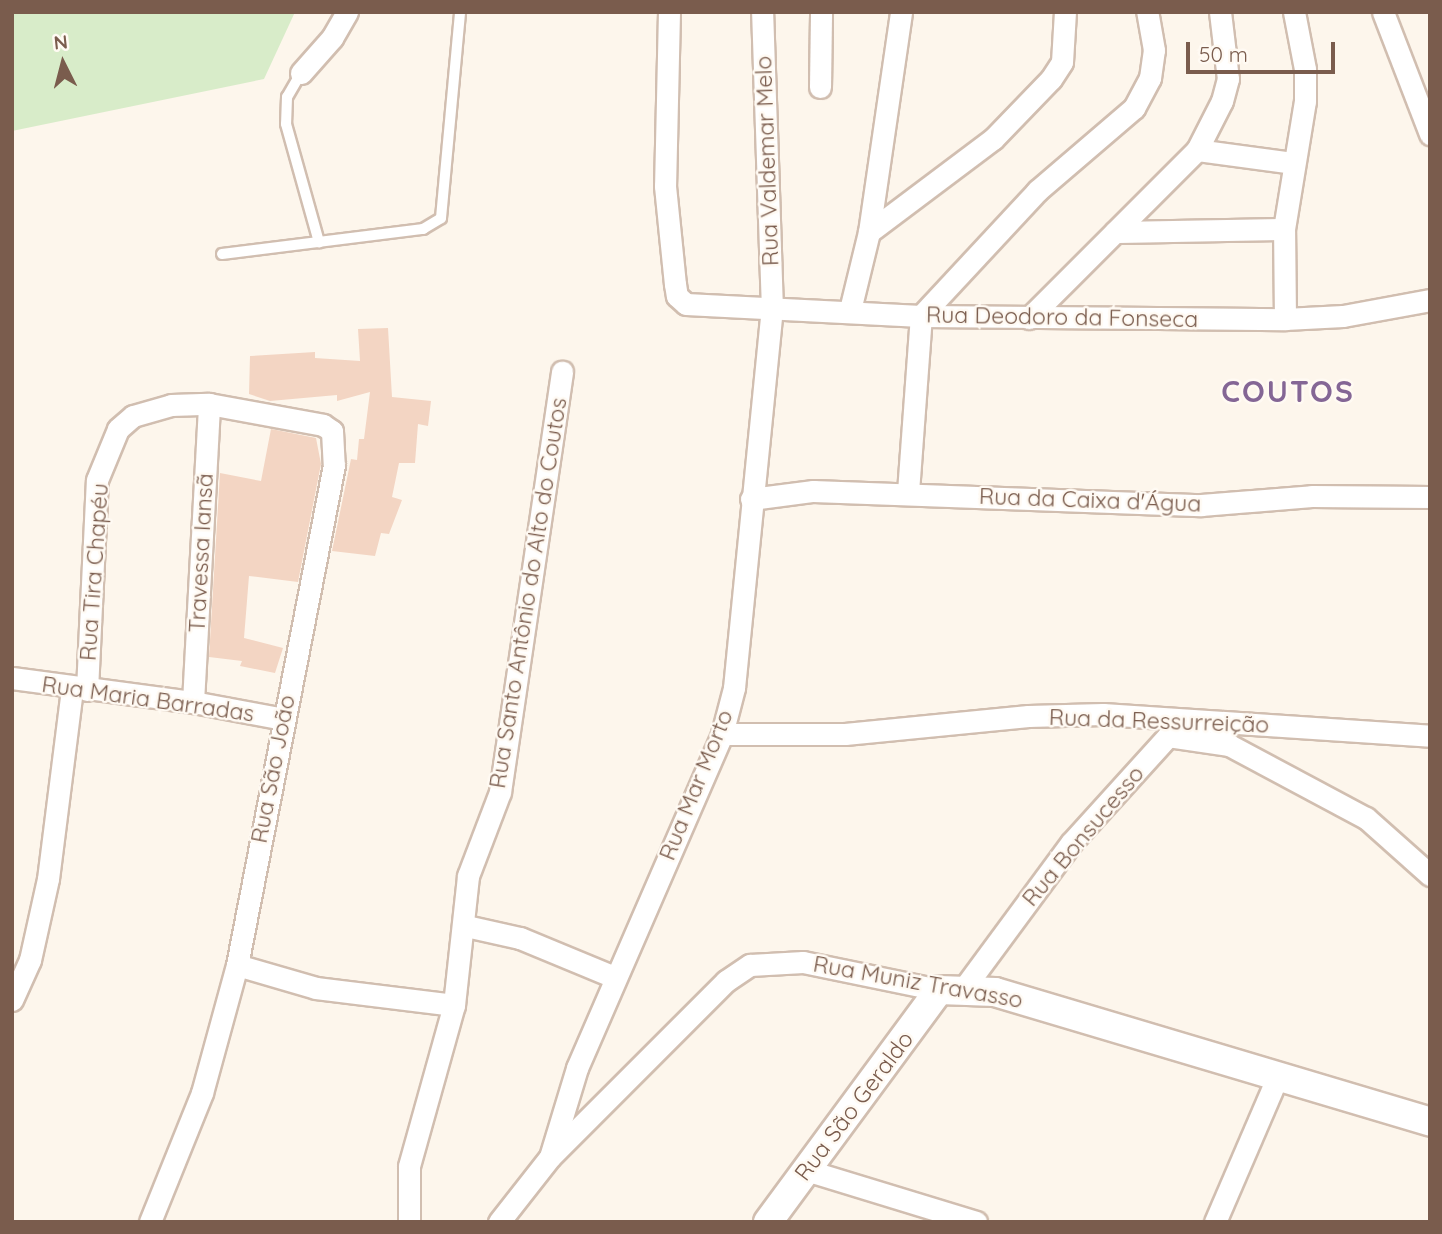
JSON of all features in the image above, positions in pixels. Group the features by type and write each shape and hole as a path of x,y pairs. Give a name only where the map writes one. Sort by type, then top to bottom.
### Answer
{"street":[{"path":"301,73 332,38 347,12"},
{"name":"Rua Deodoro da Fonseca","path":"669,12 665,186 677,296 693,306 850,310 921,316 1285,319 1367,313 1430,300"},
{"name":"Rua Valdemar Melo","path":"762,12 772,310"},
{"path":"820,87 821,12"},
{"path":"850,310 869,232 901,12"},
{"path":"869,232 993,139 1051,79 1062,62 1065,12"},
{"path":"908,492 921,316 1037,191 1134,108 1150,78 1154,50 1147,12"},
{"path":"1029,318 1197,150 1222,101 1228,79 1220,12"},
{"path":"1285,319 1284,229 1293,163 1303,127 1305,69 1294,12"},
{"path":"1383,12 1430,134"},
{"path":"1197,150 1293,163"},
{"path":"1115,232 1284,229"},
{"name":"Rua Mar Morto","path":"550,1157 577,1068 614,977 722,734 734,688 772,310"},
{"name":"Rua Santo Antônio do Alto do Coutos","path":"409,1222 409,1166 454,1005 466,926 468,876 500,792 562,372"},
{"name":"Rua Tira Chapéu","path":"12,1000 30,960 48,879 79,690 97,480 109,443 134,416 171,405 209,404"},
{"name":"Travessa Iansã","path":"193,702 209,404"},
{"name":"Rua São João","path":"150,1222 206,1082 237,965 335,441 323,425 209,404"},
{"name":"Rua da Caixa d'Água","path":"751,499 813,491 908,492 1201,505 1312,496 1430,497"},
{"name":"Rua Maria Barradas","path":"12,678 79,690 193,702 284,719"},
{"name":"Rua da Ressurreição","path":"722,734 857,734 1040,716 1207,720 1430,736"},
{"path":"1207,720 1229,745 1366,818 1430,874"},
{"name":"Rua Bonsucesso","path":"952,989 1071,843 1168,736 1229,745"},
{"path":"466,926 520,938 614,977"},
{"name":"Rua Muniz Travasso","path":"499,1222 550,1157 726,981 750,965 803,962 952,989 995,992 1430,1122"},
{"path":"237,965 316,988 454,1005"},
{"name":"Rua São Geraldo","path":"768,1222 806,1170 952,989"},
{"path":"1215,1222 1278,1076"},
{"path":"806,1170 976,1222"}],"lane":[{"path":"222,254 423,229 441,218 460,12"},
{"path":"301,73 287,97 286,124 319,242"}],"green space":[{"path":"12,12 295,12 264,79 12,131"}],"building":[{"path":"388,328 392,397 431,401 428,426 418,424 415,463 399,463 392,497 402,500 389,534 381,533 375,556 332,551 351,459 357,460 359,439 364,439 370,392 337,401 337,395 270,401 249,394 250,356 315,352 315,358 360,361 358,329"},
{"path":"271,429 316,438 321,464 298,582 249,576 244,638 283,648 275,673 240,666 242,661 209,657 220,473 261,481"}],"district":[{"name":"COUTOS","path":"1288,391"}]}
